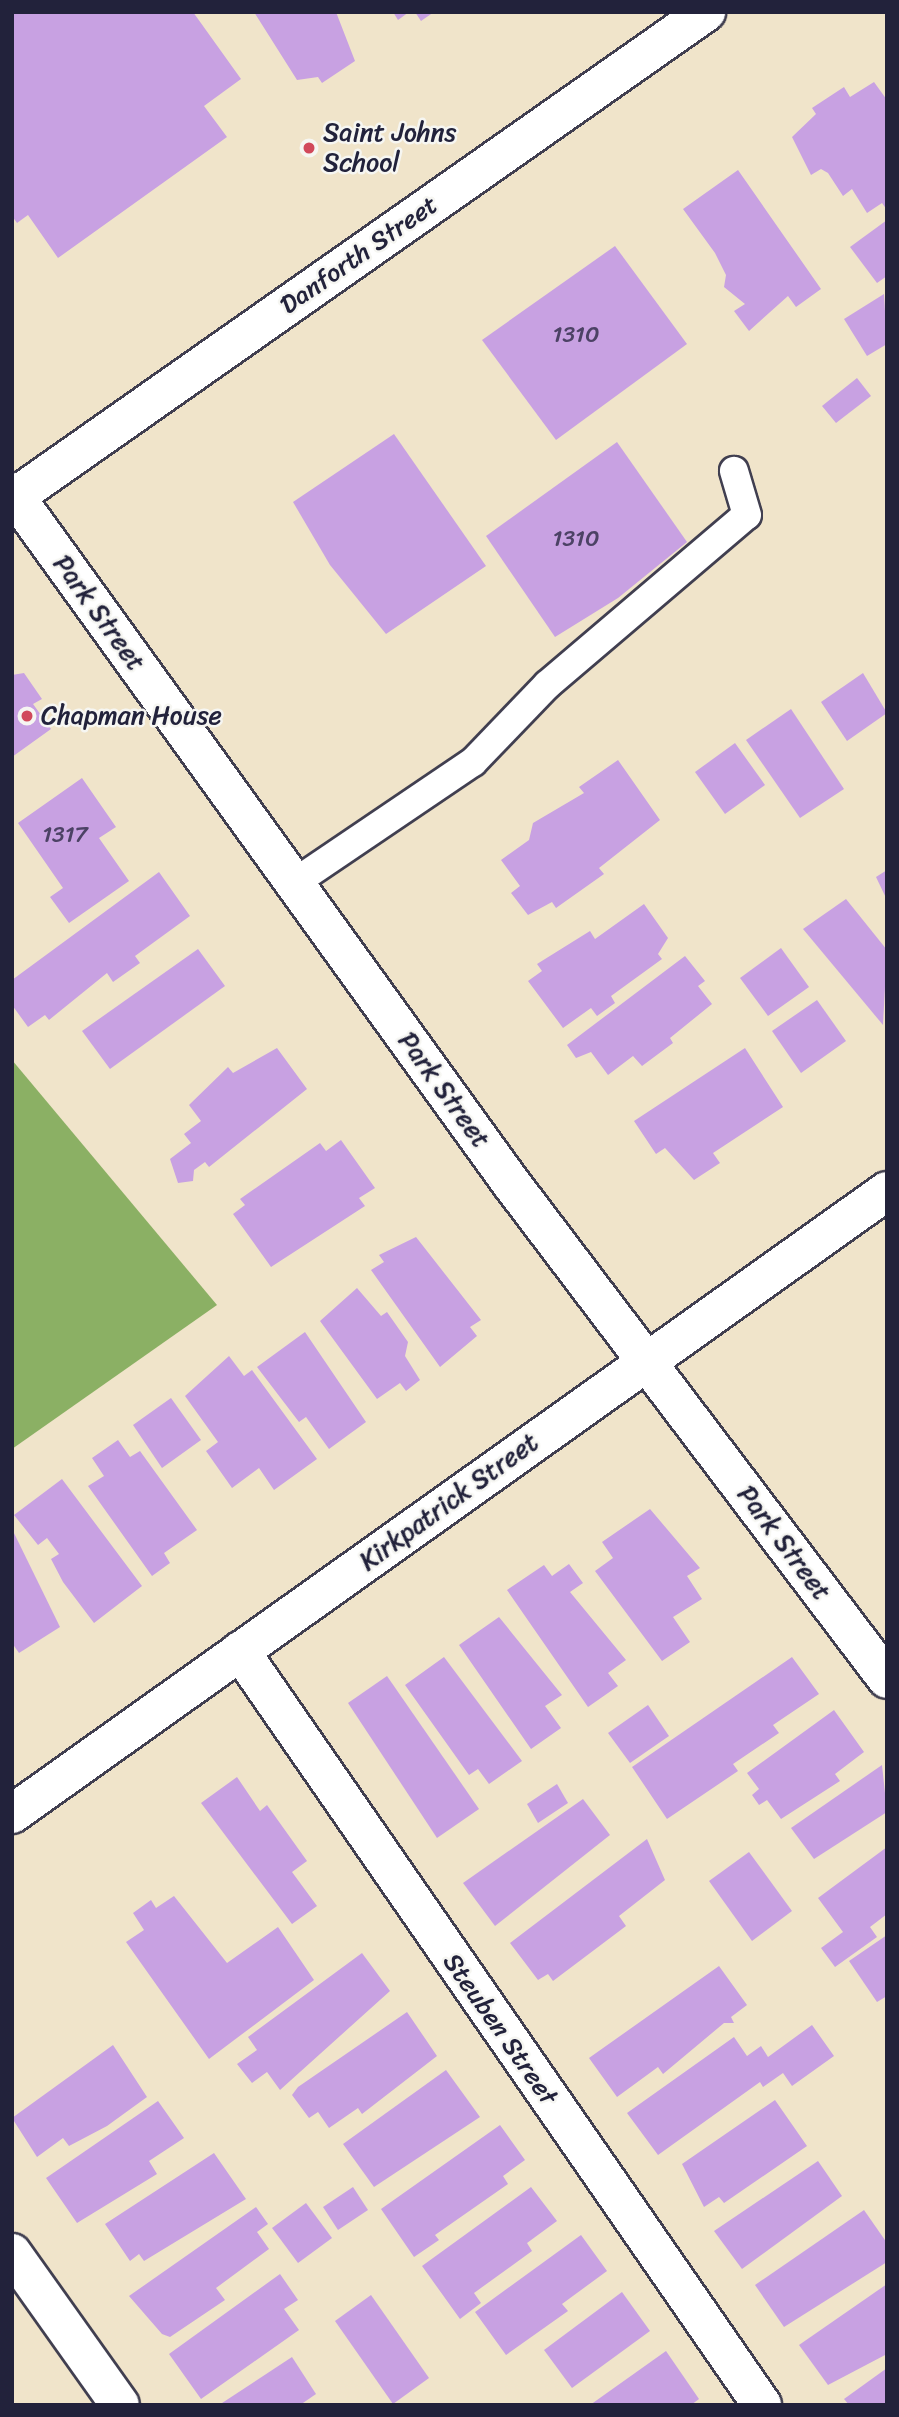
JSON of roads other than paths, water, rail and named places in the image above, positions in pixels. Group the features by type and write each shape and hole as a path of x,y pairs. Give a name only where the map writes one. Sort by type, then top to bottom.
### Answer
{"street":[{"name":"Danforth Street","path":"13,496 706,12"},
{"name":"Park Street","path":"13,496 646,1361 887,1679"},
{"name":"Kirkpatrick Street","path":"12,1814 887,1191"},
{"name":"Steuben Street","path":"240,1651 762,2405"},
{"path":"12,2253 120,2405"}],"lane":[{"path":"294,883 473,762 547,685 747,515 734,471"}],"place":[{"name":"Saint Johns School","path":"309,148"},
{"name":"Chapman House","path":"27,716"}]}
